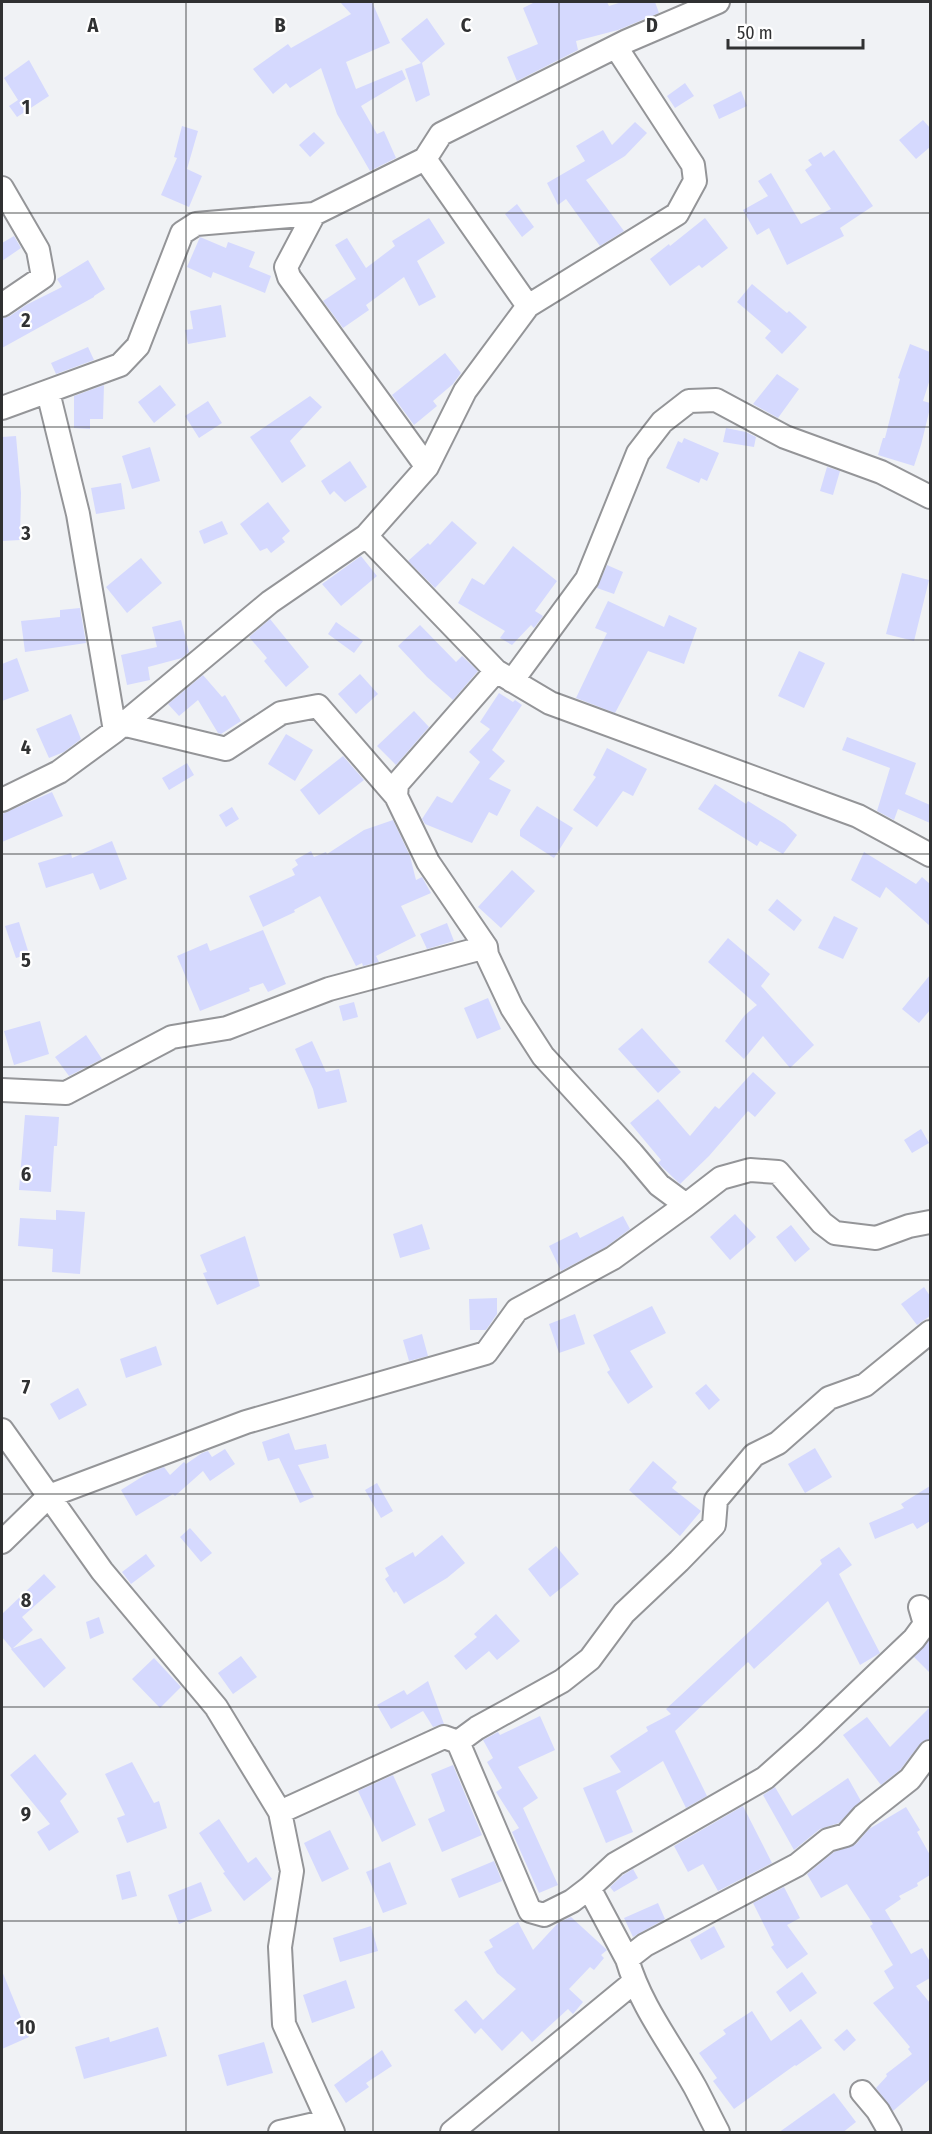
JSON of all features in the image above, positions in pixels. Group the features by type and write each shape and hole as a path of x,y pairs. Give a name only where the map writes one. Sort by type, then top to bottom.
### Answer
{"street":[{"path":"2,408 120,365 138,346 182,233 196,224 314,214 425,159 441,134 616,47 718,2"},
{"path":"2,800 59,772 118,727 270,602 366,536 428,467 465,391 528,306 677,214 695,181 693,165 616,47"},
{"path":"425,159 528,306"},
{"path":"2,188 38,250 43,277 2,305"},
{"path":"314,214 286,267 289,277 428,467"},
{"path":"48,392 78,514 118,727"},
{"path":"396,796 397,784 504,676 587,579 638,453 662,422 689,401 716,400 785,437 881,472 930,497"},
{"path":"366,536 504,676 550,704 858,816 930,855"},
{"path":"118,727 226,749 281,713 318,706 396,796 439,882 486,947 512,1008 543,1056 659,1185 686,1205"},
{"path":"2,1090 66,1093 172,1037 227,1029 329,989 486,947"},
{"path":"2,1542 49,1496 246,1422 486,1353 517,1310 613,1258 721,1178 750,1170 778,1172 822,1222 835,1233 876,1238 930,1222"},
{"path":"458,1742 477,1728 562,1681 590,1659 624,1613 714,1525 716,1500 754,1455 778,1443 829,1398 865,1385 930,1332"},
{"path":"2,1430 102,1571 216,1707 280,1812 292,1871 280,1947 284,2024 331,2127 280,2133"},
{"path":"280,1812 444,1737 458,1742 530,1911 544,1915 589,1888 615,1864 765,1778 914,1639 925,1624 920,1607"},
{"path":"627,1959 645,1945 797,1865 828,1840 846,1835 863,1816 910,1779 930,1752"},
{"path":"589,1888 627,1959 634,1982 650,2015 694,2086 718,2133"},
{"path":"452,2133 634,1982"},
{"path":"862,2092 878,2111 890,2133"}],"building":[{"path":"340,2 372,2 390,43 346,62 356,89 402,70 406,79 361,106 377,134 384,131 396,158 370,171 337,114 321,68 290,88 286,83 273,94 253,69 288,44 291,48 351,14"},
{"path":"535,2 607,2 609,6 622,2 655,2 659,13 618,30 576,41 578,50 517,81 507,57 538,44 523,8"},
{"path":"427,18 445,44 422,63 430,95 416,102 405,69 421,63 401,39"},
{"path":"29,60 49,96 17,117 9,106 18,100 4,78"},
{"path":"685,83 694,96 675,108 667,96"},
{"path":"741,91 747,106 719,119 713,105"},
{"path":"923,120 930,128 930,147 916,159 899,140"},
{"path":"635,122 647,133 625,156 586,180 624,231 600,246 566,199 558,205 547,183 585,161 576,146 603,130 612,145"},
{"path":"182,126 198,131 187,169 202,176 189,207 161,195 177,158 174,157"},
{"path":"314,132 325,143 310,157 299,145"},
{"path":"834,150 873,206 840,228 844,236 787,265 769,228 757,235 743,210 768,196 758,181 771,173 801,224 831,209 805,170 812,165 808,160 821,152 824,157"},
{"path":"517,204 534,227 522,237 505,214"},
{"path":"429,218 445,243 417,261 436,297 419,306 404,277 366,305 369,310 343,328 323,301 356,279 335,245 347,238 366,268 395,246 392,241"},
{"path":"705,218 728,248 702,268 699,265 670,286 650,259"},
{"path":"14,236 21,248 2,261 2,243"},
{"path":"200,237 226,248 228,242 255,252 249,267 271,276 265,293 213,272 211,278 187,267"},
{"path":"88,260 105,289 2,348 2,318 10,316 26,305 62,287 57,279"},
{"path":"752,284 807,327 782,354 765,338 771,331 737,302"},
{"path":"221,305 226,337 188,344 185,330 193,329 190,311"},
{"path":"910,344 930,352 930,379 923,401 930,403 930,408 914,466 878,455 883,438 885,438 900,379 898,378"},
{"path":"88,347 94,360 56,374 51,363"},
{"path":"445,353 461,373 453,384 433,401 437,406 414,425 392,395"},
{"path":"777,374 799,389 778,418 753,404"},
{"path":"104,385 103,419 90,419 90,429 74,428 74,396"},
{"path":"160,385 176,405 154,423 138,402"},
{"path":"310,396 322,407 290,441 306,466 282,483 250,437"},
{"path":"208,401 222,423 199,438 185,416"},
{"path":"726,428 746,432 756,437 754,447 723,442"},
{"path":"16,436 21,493 20,540 2,541 2,437"},
{"path":"684,438 719,453 707,481 701,478 699,483 666,468 678,441 682,443"},
{"path":"150,447 160,481 132,489 122,456"},
{"path":"350,461 367,487 345,502 334,491 330,495 321,481"},
{"path":"827,467 840,471 833,495 820,491"},
{"path":"121,483 125,509 96,514 91,488"},
{"path":"268,502 290,531 282,538 285,542 271,553 267,548 260,551 240,524"},
{"path":"222,521 228,534 204,544 199,531"},
{"path":"452,521 477,543 435,588 408,561 428,543 430,545"},
{"path":"513,546 557,581 535,611 543,616 534,628 531,625 512,645 500,638 505,631 458,603 472,578 484,585"},
{"path":"361,556 377,576 341,606 322,584"},
{"path":"141,558 162,583 127,613 106,587"},
{"path":"607,565 623,572 614,594 597,588"},
{"path":"902,573 929,580 914,641 886,634"},
{"path":"608,601 664,627 669,615 697,628 684,664 648,651 615,713 576,698 607,633 595,628"},
{"path":"80,608 86,643 25,652 21,621 60,617 60,610"},
{"path":"270,619 309,667 286,687 264,661 267,658 249,637"},
{"path":"181,620 189,652 182,658 148,667 150,680 127,685 121,655 157,647 152,627"},
{"path":"336,622 363,641 354,653 328,634"},
{"path":"420,625 456,662 462,656 478,671 453,700 427,677 398,646"},
{"path":"799,651 825,663 804,708 778,696"},
{"path":"17,658 29,691 2,701 2,664"},
{"path":"360,674 378,694 356,714 338,694"},
{"path":"203,675 222,697 225,695 241,721 221,734 218,733 198,700 179,716 168,704"},
{"path":"499,693 522,705 492,750 505,761 489,779 511,790 497,816 489,812 472,843 425,824 422,819 437,796 452,803 480,762 469,752 490,729 480,722"},
{"path":"414,711 429,727 396,765 377,746"},
{"path":"71,714 81,739 64,752 49,758 36,729"},
{"path":"286,734 313,750 295,781 268,764"},
{"path":"847,737 916,763 905,794 930,805 930,823 898,809 894,820 877,811 890,768 842,750"},
{"path":"607,748 647,769 633,796 623,791 597,827 573,810 596,777 593,775"},
{"path":"343,756 364,780 319,815 300,790"},
{"path":"187,763 194,775 169,790 162,778"},
{"path":"715,784 746,804 748,801 785,824 797,835 783,854 760,841 757,846 698,809"},
{"path":"52,792 63,816 2,842 2,814"},
{"path":"537,806 573,828 554,858 520,836 520,830"},
{"path":"232,807 239,819 226,827 219,815"},
{"path":"393,820 410,856 416,880 422,877 431,893 401,906 416,936 376,956 379,962 363,966 362,963 356,966 320,896 294,910 295,912 263,927 249,896 295,875 292,869 298,865 295,860 311,851 314,857 326,852 327,854 364,830"},
{"path":"112,841 127,879 100,890 93,873 46,888 38,863 71,853 72,858"},
{"path":"864,852 916,884 922,877 930,884 930,926 886,887 880,898 851,880"},
{"path":"512,870 535,891 501,928 478,907"},
{"path":"777,899 802,920 794,931 768,910"},
{"path":"834,916 858,928 843,959 818,948"},
{"path":"19,922 29,954 16,958 5,926"},
{"path":"447,923 454,941 427,949 420,934"},
{"path":"263,930 286,984 268,992 263,983 249,988 250,991 200,1011 177,956 207,943 210,951"},
{"path":"728,938 770,974 761,986 814,1045 790,1068 763,1036 744,1059 725,1041 745,1015 757,1005 708,962"},
{"path":"930,975 930,1010 919,1023 902,1009"},
{"path":"488,998 501,1029 477,1039 464,1008"},
{"path":"354,1002 358,1017 343,1021 339,1006"},
{"path":"40,1021 49,1054 14,1065 4,1031"},
{"path":"642,1028 681,1072 658,1093 618,1049"},
{"path":"86,1035 102,1059 69,1076 55,1057"},
{"path":"312,1041 326,1072 339,1069 347,1102 318,1109 313,1089 295,1049"},
{"path":"753,1072 776,1093 755,1117 748,1111 709,1156 680,1184 658,1163 661,1160 630,1123 658,1099 690,1136 715,1106 719,1109"},
{"path":"25,1115 59,1117 57,1146 54,1146 51,1192 19,1190"},
{"path":"921,1129 929,1143 912,1153 904,1140"},
{"path":"56,1210 85,1212 80,1274 52,1272 53,1249 18,1246 20,1218 56,1220"},
{"path":"735,1214 756,1237 730,1260 710,1237"},
{"path":"623,1216 630,1229 606,1247 561,1271 549,1246 577,1232 580,1238"},
{"path":"422,1224 430,1249 400,1258 393,1234"},
{"path":"791,1225 810,1249 795,1262 776,1237"},
{"path":"245,1236 260,1286 217,1305 203,1273 207,1272 200,1255"},
{"path":"924,1287 930,1296 930,1316 917,1325 901,1304"},
{"path":"497,1298 497,1314 486,1330 470,1330 469,1299"},
{"path":"652,1306 666,1333 630,1351 653,1387 628,1404 607,1372 610,1370 593,1335"},
{"path":"575,1314 585,1344 559,1353 549,1324"},
{"path":"422,1334 428,1356 409,1361 403,1340"},
{"path":"156,1346 162,1365 126,1378 120,1359"},
{"path":"706,1384 720,1400 709,1410 695,1393"},
{"path":"78,1388 87,1405 59,1420 50,1404"},
{"path":"289,1433 295,1450 326,1444 329,1458 298,1465 314,1497 300,1503 279,1458 268,1461 262,1442"},
{"path":"815,1448 832,1477 805,1493 788,1464"},
{"path":"225,1449 235,1464 210,1481 203,1471 175,1496 173,1494 136,1516 121,1490 148,1473 164,1467 170,1475 184,1462 186,1464 202,1453 208,1451 212,1457"},
{"path":"653,1461 677,1482 672,1488 701,1511 680,1536 629,1490"},
{"path":"377,1483 393,1511 381,1518 365,1490"},
{"path":"930,1486 930,1521 917,1529 913,1523 875,1539 869,1523 904,1508 901,1504"},
{"path":"190,1528 212,1553 201,1562 180,1537"},
{"path":"442,1535 465,1563 447,1578 404,1604 385,1579 389,1576 385,1568 413,1552 415,1557"},
{"path":"556,1546 579,1574 550,1597 528,1569"},
{"path":"839,1547 852,1565 839,1574 880,1653 860,1665 828,1601 754,1669 748,1662 675,1731 707,1796 686,1808 663,1761 616,1791 633,1832 606,1843 583,1788 621,1772 610,1756 648,1731 646,1727 671,1714 666,1709 822,1564 820,1560"},
{"path":"146,1554 155,1566 131,1584 122,1572"},
{"path":"44,1574 56,1587 22,1617 33,1630 12,1649 2,1637 2,1614"},
{"path":"496,1614 520,1641 497,1660 489,1651 466,1670 454,1656 477,1637 474,1634"},
{"path":"99,1617 104,1633 90,1639 86,1622"},
{"path":"41,1638 66,1668 44,1688 11,1649"},
{"path":"930,1639 930,1673 914,1657"},
{"path":"241,1656 257,1677 233,1694 218,1673"},
{"path":"154,1658 181,1687 160,1708 132,1679"},
{"path":"428,1681 444,1724 433,1727 423,1711 391,1729 377,1705 404,1690 407,1695"},
{"path":"930,1707 930,1739 920,1744 900,1770 881,1785 843,1735 867,1717 890,1747"},
{"path":"540,1716 555,1750 518,1767 538,1798 523,1808 558,1885 539,1893 512,1832 519,1828 496,1792 502,1788 487,1762 493,1758 483,1740 498,1732 500,1735"},
{"path":"35,1754 67,1794 60,1801 79,1832 49,1851 37,1832 50,1824 10,1775"},
{"path":"132,1762 154,1803 159,1801 167,1828 127,1843 117,1818 125,1815 105,1774"},
{"path":"453,1765 482,1835 442,1852 428,1819 445,1811 431,1774"},
{"path":"393,1775 416,1825 382,1842 358,1791"},
{"path":"848,1778 861,1801 839,1823 820,1829 794,1850 763,1795 775,1787 792,1816"},
{"path":"743,1806 772,1863 718,1891 703,1864 688,1872 674,1846"},
{"path":"906,1807 920,1830 917,1832 930,1855 930,1875 917,1883 918,1886 899,1896 901,1899 885,1910 911,1954 922,1948 930,1962 930,1978 916,1986 930,2003 930,2079 893,2111 876,2088 887,2076 886,2074 912,2054 908,2049 910,2047 873,2003 894,1988 884,1971 893,1965 870,1926 873,1924 847,1884 821,1898 807,1874 834,1852 856,1844 869,1829"},
{"path":"219,1819 248,1863 256,1857 272,1879 244,1901 223,1873 225,1872 199,1833"},
{"path":"330,1830 349,1869 322,1882 304,1843"},
{"path":"494,1861 502,1881 459,1898 451,1879"},
{"path":"390,1862 407,1904 383,1913 366,1872"},
{"path":"633,1869 638,1878 614,1892 610,1887"},
{"path":"130,1871 137,1896 122,1900 116,1875"},
{"path":"201,1882 212,1911 179,1924 168,1895"},
{"path":"784,1887 800,1918 787,1925 808,1954 787,1969 771,1947 774,1945 753,1903"},
{"path":"658,1903 665,1919 633,1937 624,1918"},
{"path":"571,1917 607,1950 601,1955 604,1958 594,1970 590,1967 569,1989 583,2002 573,2014 568,2009 532,2042 522,2031 502,2051 481,2028 475,2034 454,2010 466,2000 483,2020 516,1989 497,1973 484,1952 493,1947 489,1940 518,1922 533,1950 558,1923"},
{"path":"371,1926 378,1951 340,1962 333,1938"},
{"path":"714,1926 725,1947 701,1960 690,1940"},
{"path":"2,1971 29,2037 2,2049"},
{"path":"802,1972 817,1993 790,2012 776,1992"},
{"path":"346,1980 355,2008 312,2023 303,1995"},
{"path":"752,2011 771,2041 801,2019 822,2048 734,2109 713,2081 717,2078 699,2053 726,2034 723,2030"},
{"path":"158,2027 167,2056 84,2079 75,2047 109,2037 110,2042"},
{"path":"847,2029 856,2040 844,2051 834,2040"},
{"path":"264,2042 273,2073 227,2086 218,2055"},
{"path":"382,2050 392,2066 366,2083 369,2087 346,2103 334,2085"},
{"path":"834,2093 856,2122 842,2133 778,2133"}]}
